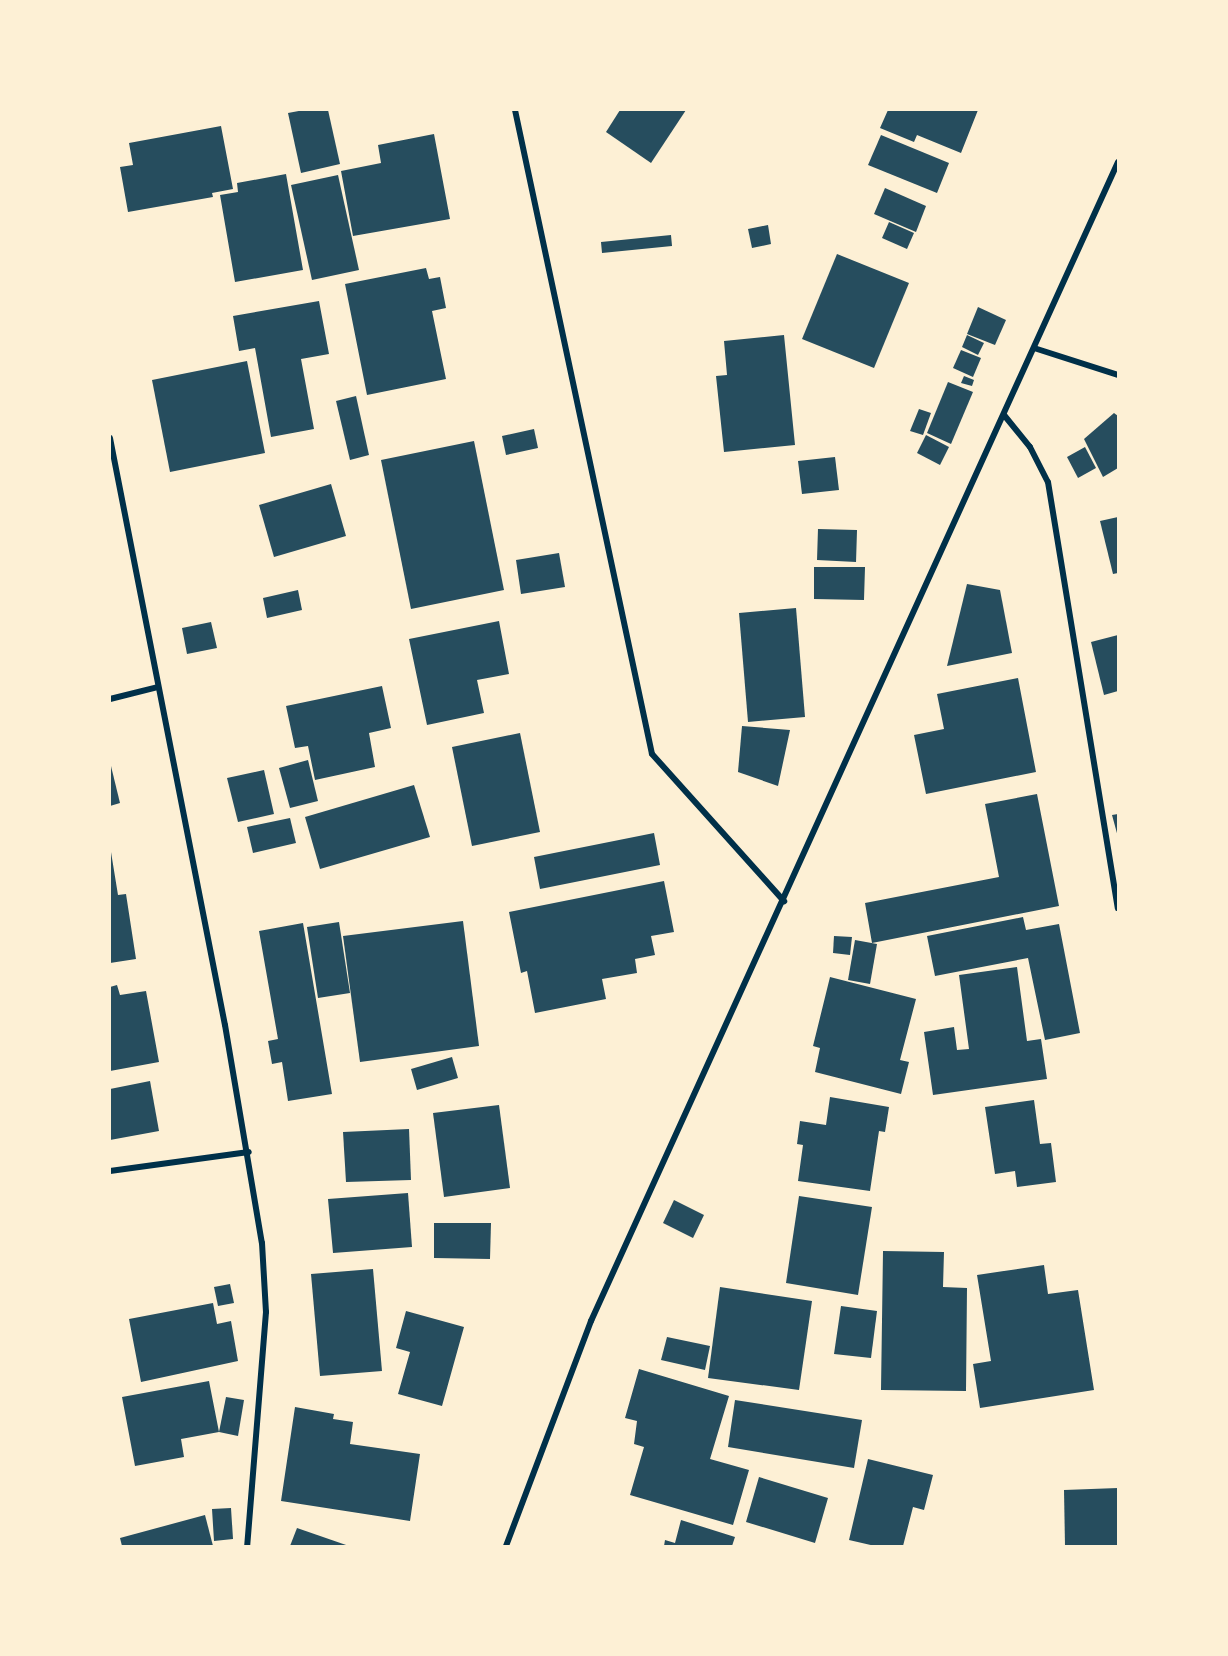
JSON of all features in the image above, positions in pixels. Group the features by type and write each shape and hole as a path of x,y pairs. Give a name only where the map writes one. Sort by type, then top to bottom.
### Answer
{"street":[{"path":"515,110 652,754 784,901"},
{"path":"506,1546 591,1321 1119,162"},
{"path":"1034,348 1119,375"},
{"path":"1004,415 1030,447 1048,482 1119,908"},
{"path":"110,438 249,1152 262,1243 266,1312 246,1546"},
{"path":"110,699 158,687"},
{"path":"110,1171 249,1152"}],"building":[{"path":"328,110 340,164 301,173 288,113"},
{"path":"620,110 686,110 651,163 606,132"},
{"path":"888,110 978,110 961,153 917,135 914,142 880,128"},
{"path":"221,126 233,189 212,193 213,197 128,212 120,167 133,165 129,143"},
{"path":"434,134 450,219 353,236 341,171 381,163 378,145"},
{"path":"881,135 949,163 937,193 868,165"},
{"path":"286,174 303,270 235,282 220,195 238,192 237,183"},
{"path":"338,175 359,270 312,280 291,185"},
{"path":"885,188 926,206 916,232 874,214"},
{"path":"889,222 914,233 907,249 882,238"},
{"path":"768,225 771,244 752,248 748,229"},
{"path":"671,235 672,246 602,253 601,242"},
{"path":"837,254 909,283 874,368 802,339"},
{"path":"426,268 429,279 440,277 446,308 432,311 446,379 367,395 345,284"},
{"path":"319,301 329,354 301,359 314,429 271,437 255,348 239,351 233,316"},
{"path":"978,307 1006,320 995,345 967,334"},
{"path":"784,335 795,445 724,452 716,376 727,375 724,341"},
{"path":"967,335 984,343 978,355 962,347"},
{"path":"961,350 981,358 973,377 953,368"},
{"path":"247,361 265,453 170,472 152,380"},
{"path":"964,376 974,380 972,386 961,383"},
{"path":"948,382 973,392 951,444 927,433"},
{"path":"356,396 369,455 350,460 336,401"},
{"path":"919,409 931,413 923,435 910,431"},
{"path":"1114,413 1118,416 1118,468 1103,477 1084,439"},
{"path":"534,429 538,448 506,455 502,436"},
{"path":"926,435 949,447 940,465 917,453"},
{"path":"474,441 504,590 411,609 381,460"},
{"path":"1085,447 1096,468 1078,478 1067,457"},
{"path":"835,457 839,490 802,494 798,461"},
{"path":"331,484 346,536 274,557 259,505"},
{"path":"1118,517 1118,573 1113,574 1100,521"},
{"path":"818,529 857,530 856,562 817,560"},
{"path":"559,553 565,587 521,594 516,560"},
{"path":"814,567 865,567 864,600 814,599"},
{"path":"967,584 1000,590 1012,653 947,666"},
{"path":"298,590 302,610 267,618 263,598"},
{"path":"796,608 805,717 748,722 739,613"},
{"path":"499,621 509,674 477,680 484,713 427,725 409,639"},
{"path":"211,622 217,648 187,654 182,628"},
{"path":"1118,635 1118,691 1104,695 1091,642"},
{"path":"1018,678 1036,772 926,794 914,735 944,729 937,694"},
{"path":"382,686 391,728 369,733 375,767 315,780 308,746 295,748 286,706"},
{"path":"742,726 790,730 778,786 738,772"},
{"path":"520,733 540,832 472,846 452,747"},
{"path":"308,760 318,801 290,808 279,768"},
{"path":"110,762 120,803 110,806"},
{"path":"264,770 274,814 238,822 227,778"},
{"path":"414,785 430,837 320,869 305,817"},
{"path":"1037,794 1059,906 872,943 865,903 999,877 985,804"},
{"path":"1118,814 1118,837 1112,815"},
{"path":"290,818 296,843 253,853 247,827"},
{"path":"654,833 660,865 540,889 534,857"},
{"path":"111,852 118,895 126,894 136,959 110,963"},
{"path":"664,881 674,932 651,936 655,955 635,959 637,973 602,979 606,999 535,1013 527,971 521,973 509,912"},
{"path":"1023,917 1026,930 1059,924 1080,1033 1045,1040 1028,958 935,976 927,936"},
{"path":"463,921 479,1046 360,1062 343,936"},
{"path":"339,922 350,993 318,998 307,927"},
{"path":"303,923 332,1094 288,1101 282,1062 272,1064 268,1041 278,1039 259,931"},
{"path":"834,936 852,937 850,955 833,953"},
{"path":"855,940 877,944 870,984 848,980"},
{"path":"1017,967 1027,1041 1041,1039 1047,1079 933,1095 924,1032 954,1027 957,1050 969,1049 959,975"},
{"path":"830,977 916,999 900,1060 909,1062 901,1094 815,1072 820,1048 813,1046"},
{"path":"117,985 120,995 146,991 159,1062 110,1071 110,987"},
{"path":"452,1057 458,1078 417,1090 411,1069"},
{"path":"150,1081 159,1131 110,1140 110,1089"},
{"path":"830,1097 889,1107 885,1132 879,1131 870,1191 798,1181 803,1145 797,1144 800,1121 826,1125"},
{"path":"1034,1100 1040,1144 1051,1143 1056,1182 1017,1187 1015,1171 995,1174 985,1107"},
{"path":"499,1105 510,1188 444,1197 433,1113"},
{"path":"409,1129 411,1180 346,1182 343,1132"},
{"path":"408,1193 412,1247 333,1253 328,1199"},
{"path":"799,1196 872,1207 858,1295 786,1283"},
{"path":"674,1200 704,1215 693,1238 663,1223"},
{"path":"434,1223 491,1223 490,1259 434,1258"},
{"path":"883,1251 944,1252 943,1287 967,1288 966,1391 881,1390"},
{"path":"1044,1265 1048,1294 1078,1290 1094,1390 980,1408 973,1364 991,1361 977,1275"},
{"path":"373,1269 382,1371 320,1376 311,1274"},
{"path":"230,1284 234,1303 218,1306 214,1287"},
{"path":"720,1287 812,1301 799,1390 708,1378"},
{"path":"213,1303 217,1324 231,1321 238,1361 141,1382 129,1319"},
{"path":"841,1306 877,1311 871,1358 834,1354"},
{"path":"406,1311 464,1327 442,1406 398,1394 410,1352 396,1348"},
{"path":"667,1337 710,1346 705,1370 661,1360"},
{"path":"639,1369 729,1396 710,1459 749,1470 733,1525 630,1495 644,1447 634,1444 637,1421 625,1418"},
{"path":"209,1381 219,1432 181,1439 184,1457 135,1466 122,1397"},
{"path":"226,1397 244,1400 238,1436 219,1432"},
{"path":"735,1400 862,1420 854,1468 728,1447"},
{"path":"295,1407 334,1414 333,1419 353,1422 350,1444 420,1454 410,1521 281,1501"},
{"path":"868,1459 933,1475 924,1510 913,1507 903,1546 875,1546 849,1540"},
{"path":"759,1477 828,1498 815,1543 746,1522"},
{"path":"1118,1488 1118,1546 1065,1546 1064,1490"},
{"path":"231,1508 233,1539 214,1541 212,1509"},
{"path":"205,1515 213,1546 122,1546 120,1538"},
{"path":"681,1520 735,1537 732,1546 664,1546 665,1540 675,1543"},
{"path":"297,1528 349,1546 290,1546"}]}
